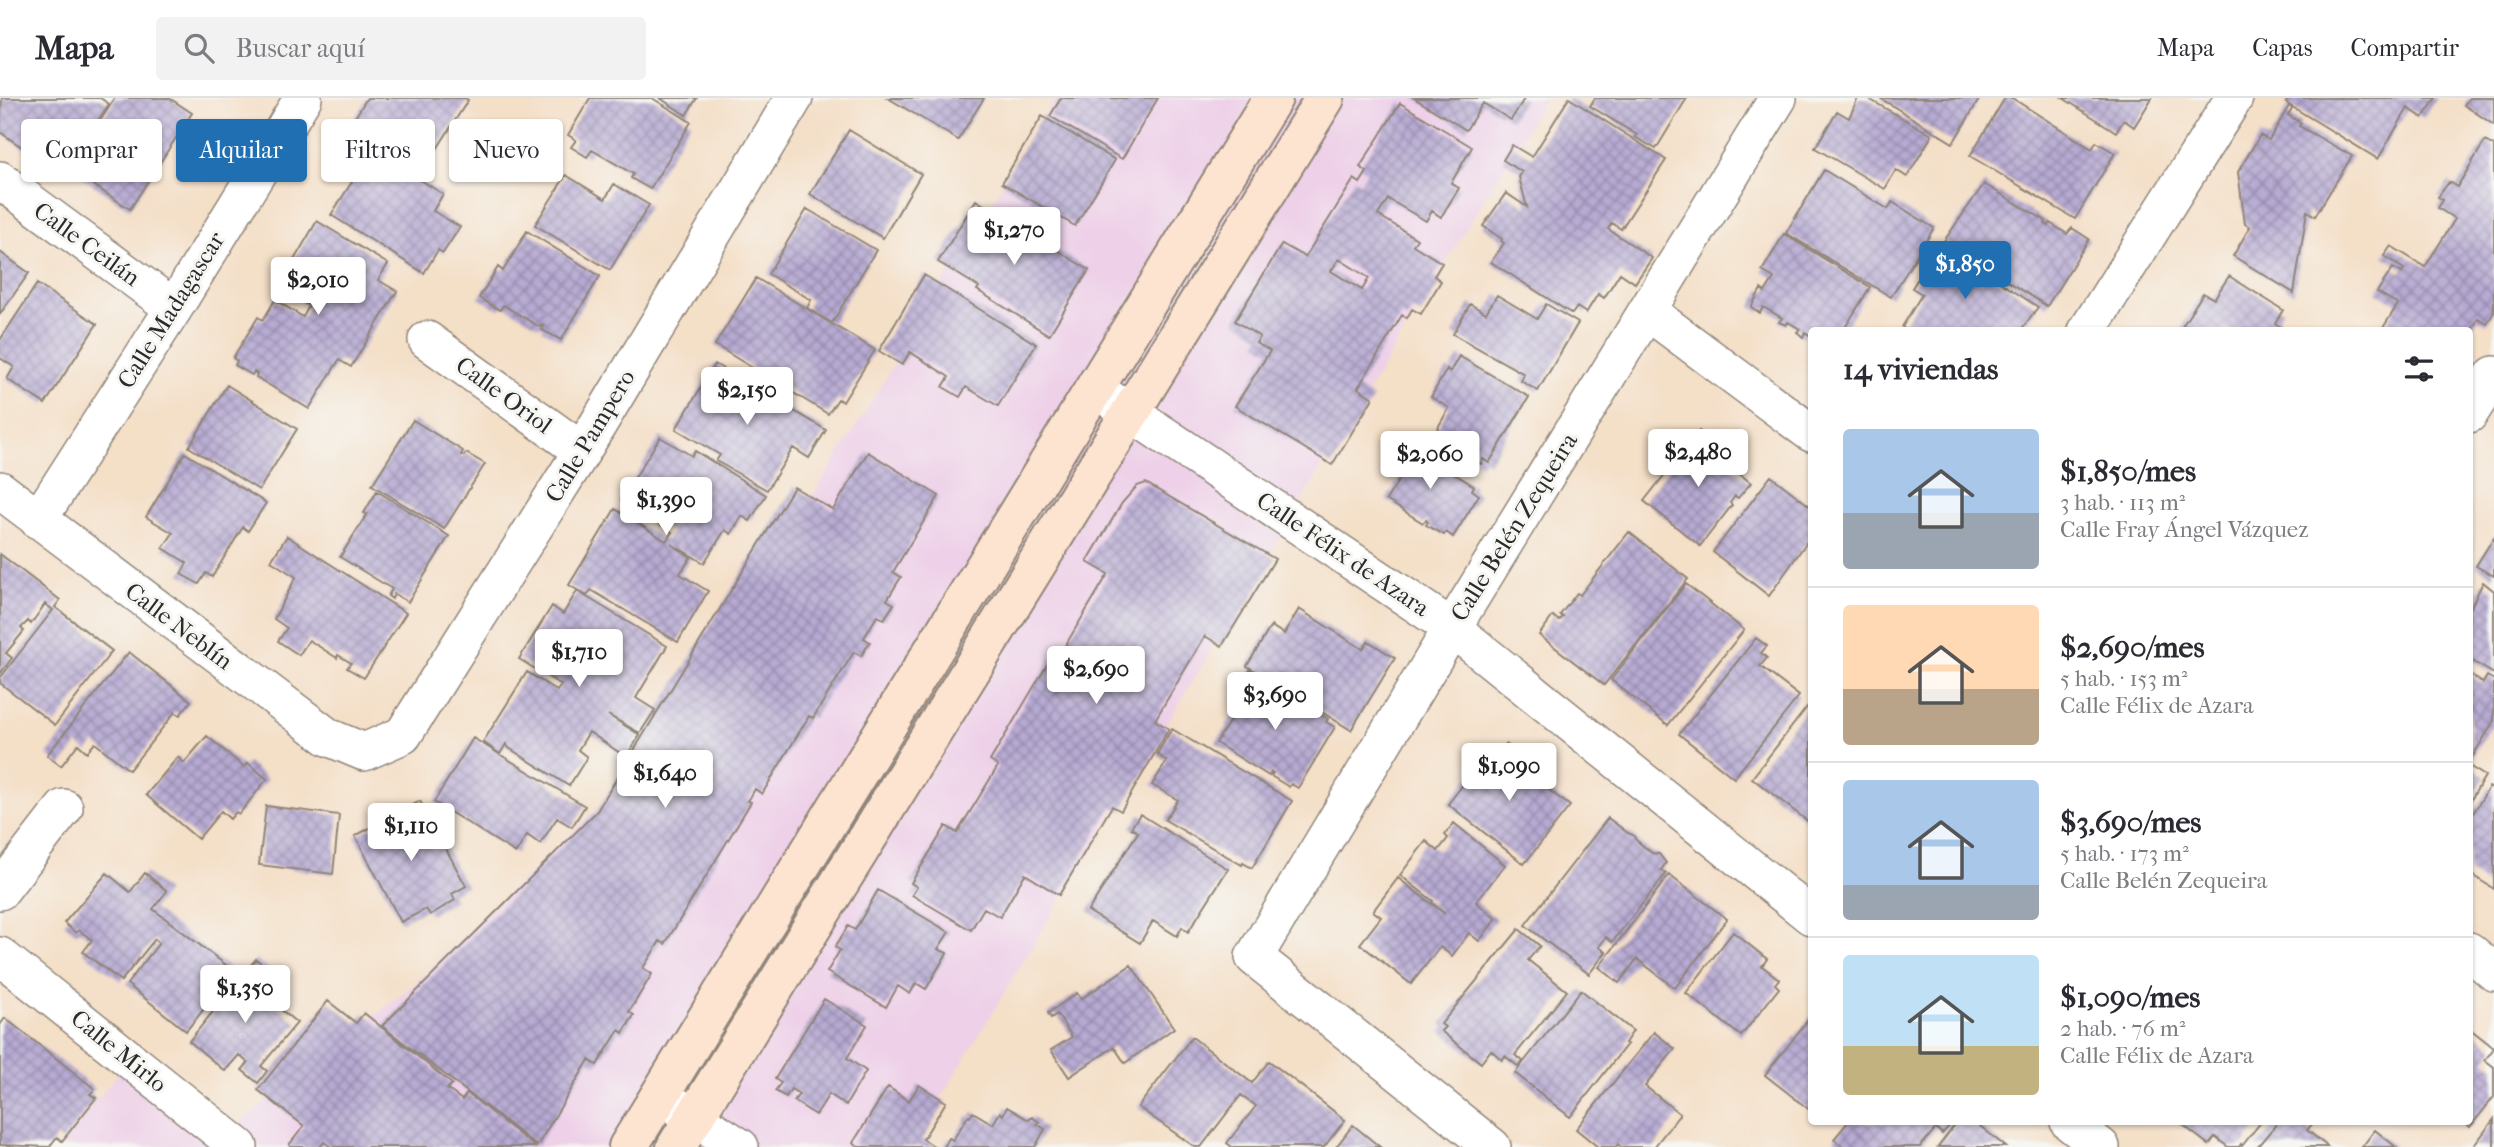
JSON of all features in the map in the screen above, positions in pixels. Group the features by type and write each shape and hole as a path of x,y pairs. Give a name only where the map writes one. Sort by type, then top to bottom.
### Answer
{"street":[{"name":"Calle Madagascar","path":"38,520 174,308 303,98"},
{"name":"Calle Pampero","path":"365,752 403,735 582,451 794,98"},
{"path":"628,1147 1273,98"},
{"path":"685,1132 1325,98"},
{"name":"Calle Belén Zequeira","path":"1492,1147 1254,957 1452,628 1778,98"},
{"path":"2090,327 2234,98"},
{"name":"Calle Ceilán","path":"0,180 174,308"},
{"path":"1647,311 1808,431"},
{"name":"Calle Oriol","path":"427,340 582,451"},
{"path":"2473,408 2494,375"},
{"name":"Calle Félix de Azara","path":"1095,389 1452,628 1808,914"},
{"name":"Calle Neblín","path":"0,490 328,737 365,752"},
{"path":"0,891 64,808"},
{"path":"2473,954 2494,972"},
{"name":"Calle Mirlo","path":"0,956 239,1147"},
{"path":"661,1096 685,1132 740,1147"},
{"path":"2073,1125 2101,1147"}],"shaded area":[{"path":"1055,98 1545,98 911,1147 59,1147 125,1065 221,1138 411,987 640,768 860,421"}],"building":[{"path":"2,98 100,98 109,104 99,119 21,119 21,146 0,132"},
{"path":"115,98 169,98 192,113 188,119 176,119 176,138 162,159 162,119 101,119"},
{"path":"367,98 468,100 456,119 449,119 449,130 435,152 435,119 354,119"},
{"path":"590,98 652,98 691,122 650,189 631,178 633,174 592,150 587,157 571,147 576,140 568,135"},
{"path":"660,98 697,98 686,115"},
{"path":"888,98 984,98 958,140"},
{"path":"1061,98 1158,98 1122,159 1050,116"},
{"path":"1414,98 1524,99 1511,120 1483,103 1466,130"},
{"path":"1569,98 1666,160 1621,229 1612,223 1608,229 1652,258 1635,283 1620,273 1604,298 1598,294 1586,313 1577,307 1572,314 1491,262 1504,243 1483,226 1506,193 1527,207 1519,177 1522,172 1503,160 1512,145 1532,157"},
{"path":"1595,98 1687,98 1656,149 1590,106"},
{"path":"1858,98 1867,98 1932,135 1907,177 1896,170 1885,189 1815,148 1837,111 1849,118"},
{"path":"1880,98 1980,98 1953,143"},
{"path":"2005,98 2012,98 2092,149 2096,142 2115,153 2075,219 1970,156"},
{"path":"2063,98 2152,98 2134,127 2124,120 2116,132"},
{"path":"2289,98 2436,98 2423,118 2408,108 2378,159 2286,103"},
{"path":"2469,98 2494,98 2494,125 2464,105"},
{"path":"1400,103 1472,147 1451,183 1459,188 1441,217 1432,211 1426,221 1388,199 1378,215 1417,239 1413,245 1442,263 1434,276 1441,281 1421,314 1412,309 1407,318 1402,315 1358,388 1373,398 1332,465 1235,406 1270,351 1256,343 1260,337 1235,321 1282,244 1305,257 1354,179 1360,183 1367,172 1360,167","holes":["1339,259 1369,278 1362,290 1331,271"]},
{"path":"2289,106 2292,108 2288,115 2301,123 2299,126 2352,156 2315,216 2307,211 2294,293 2233,256 2250,227 2245,224 2238,172 2260,135 2269,140"},
{"path":"1042,116 1115,160 1075,226 1002,183"},
{"path":"849,130 921,174 883,238 810,194"},
{"path":"2485,141 2494,146 2494,312 2487,324 2478,319 2473,328 2384,327 2398,304 2377,292 2393,268 2402,273 2404,269 2384,256 2391,246 2425,267 2455,219 2438,208 2443,200 2438,197 2449,182 2457,187"},
{"path":"1824,170 1888,209 1892,202 1934,228 1891,297 1786,233"},
{"path":"566,175 605,199 614,184 649,205 610,270 535,225"},
{"path":"89,182 147,182 130,209"},
{"path":"352,182 424,182 443,194 433,211 460,227 443,253 438,250 424,273 331,215"},
{"path":"1984,184 2046,221 2045,224 2049,226 2050,223 2067,234 2072,228 2089,239 2047,306 1944,241"},
{"path":"976,200 1089,270 1049,335 938,262"},
{"path":"807,209 876,250 832,323 807,308 811,300 768,274"},
{"path":"317,221 388,264 378,280 397,291 351,367 339,360 309,409 256,377 254,372 252,375 235,365 237,361 233,358 258,317 263,320 275,300 303,317 309,306 278,287"},
{"path":"527,231 600,276 561,340 542,330 544,326 540,327 503,305 500,310 479,298 498,267 503,271"},
{"path":"1784,234 1870,287 1845,327 1808,327 1808,334 1805,332 1803,337 1797,332 1800,329 1788,322 1786,325 1779,322 1782,318 1763,307 1760,313 1751,307 1761,289 1765,292 1774,278 1762,271"},
{"path":"0,252 29,273 0,314"},
{"path":"1949,252 2038,307 2023,327 1902,327 1922,294 1912,288 1930,259 1940,266"},
{"path":"924,275 1036,344 998,406 966,387 960,397 943,387 949,377 910,352 902,365 879,351"},
{"path":"2229,276 2283,310 2275,323 2281,327 2182,327 2203,293 2214,299"},
{"path":"756,278 875,350 843,402 838,399 828,414 715,345"},
{"path":"37,284 97,324 45,404 7,379 14,367 0,358 0,340"},
{"path":"1497,295 1537,319 1546,304 1578,323 1538,391 1521,381 1524,374 1453,334 1470,304 1486,313"},
{"path":"1459,356 1529,397 1489,463 1483,459 1481,464 1474,461 1477,456 1436,431 1449,408 1431,397 1447,369 1450,372"},
{"path":"715,364 826,430 809,458 793,448 767,490 716,461 720,455 676,429"},
{"path":"227,385 297,429 259,490 189,447"},
{"path":"413,420 463,451 461,455 466,453 485,464 444,529 372,485"},
{"path":"1699,431 1731,457 1726,463 1751,483 1738,498 1735,496 1730,503 1732,505 1700,546 1644,501"},
{"path":"660,437 692,456 695,451 766,495 750,521 742,516 731,534 725,530 704,563 671,544 691,557 680,574 708,591 678,642 591,590 587,596 569,585 615,509 666,541 672,532 621,500"},
{"path":"1402,441 1474,486 1472,490 1479,495 1453,537 1446,532 1444,535 1426,525 1426,520 1423,523 1386,500 1400,478 1385,469"},
{"path":"868,452 939,496 893,572 901,577 887,600 894,604 884,619 877,616 864,638 870,642 861,656 854,652 813,718 809,716 762,794 755,789 748,801 751,802 665,944 660,941 643,968 652,974 629,1012 634,1015 623,1033 619,1030 597,1065 589,1060 537,1146 382,1026 597,811 794,487 833,510"},
{"path":"185,453 266,503 248,531 243,527 212,577 206,573 199,584 181,574 187,563 163,548 173,533 146,517"},
{"path":"1771,476 1808,505 1808,540 1769,596 1713,552"},
{"path":"1146,483 1275,559 1222,646 1205,636 1155,720 1169,729 1121,811 1112,806 1059,895 1025,874 1000,917 984,908 971,930 912,895 917,887 911,883 946,826 957,833 998,766 990,761 1051,658 1056,661 1108,574 1087,562 1122,503 1137,486"},
{"path":"377,491 449,536 408,602 394,594 392,599 388,596 392,589 340,557 367,514 364,513"},
{"path":"1629,532 1688,579 1604,685 1539,635 1553,616 1559,621 1563,617 1560,615 1577,593 1580,595"},
{"path":"287,536 406,613 364,678 347,668 351,663 338,655 337,658 309,640 299,655 278,641 287,628 274,619 296,577 271,561"},
{"path":"2494,537 2494,576 2476,566"},
{"path":"0,554 60,600 55,607 112,651 55,725 0,683 0,678 53,610 45,604 31,624 28,621 21,628 24,631 6,653 12,658 0,674"},
{"path":"2483,582 2494,591 2494,674 2473,661 2473,603"},
{"path":"1686,584 1744,630 1668,725 1611,680"},
{"path":"577,591 667,646 636,698 655,710 640,733 608,715 640,735 626,757 589,732 578,750 587,757 569,786 506,744 500,754 483,742 527,672 557,691 561,685 519,659 552,606 563,614"},
{"path":"1299,609 1363,649 1368,641 1395,658 1351,730 1247,666 1271,626 1284,634"},
{"path":"1756,638 1767,646 1761,653 1767,658 1760,666 1799,696 1734,778 1679,734"},
{"path":"129,652 191,701 180,715 175,712 129,770 95,743 87,752 78,744 61,766 47,755"},
{"path":"1250,670 1265,680 1262,683 1275,691 1277,688 1328,719 1326,722 1335,727 1298,788 1291,784 1289,787 1271,776 1273,773 1269,776 1216,743 1243,699 1235,695"},
{"path":"2487,676 2494,680 2494,721 2473,756 2473,677 2483,683"},
{"path":"1808,706 1808,821 1752,778"},
{"path":"1172,729 1292,801 1252,868 1243,863 1242,865 1165,820 1178,800 1152,785 1167,761 1157,754"},
{"path":"207,736 244,767 248,763 267,779 239,814 236,812 230,819 221,811 198,839 146,795 178,757 184,763"},
{"path":"473,738 585,806 572,827 557,818 540,844 527,835 516,853 434,802"},
{"path":"1506,744 1542,773 1537,781 1570,806 1524,864 1448,804 1492,747 1499,753"},
{"path":"2473,768 2485,776 2473,796"},
{"path":"2489,787 2494,790 2494,889 2473,876 2473,813"},
{"path":"420,801 466,886 452,894 455,900 430,915 426,909 401,922 355,836"},
{"path":"266,806 339,815 333,874 259,865"},
{"path":"1140,814 1228,869 1188,932 1182,927 1177,936 1153,921 1140,943 1088,911 1138,832 1131,828"},
{"path":"1608,818 1633,835 1652,853 1659,854 1666,863 1661,870 1666,874 1612,942 1606,937 1599,947 1606,952 1589,974 1525,925"},
{"path":"1454,823 1505,865 1476,902 1496,919 1479,941 1469,933 1452,956 1440,947 1411,984 1360,944 1381,917 1373,911 1398,878 1445,914 1400,875 1426,841 1438,851 1448,838 1445,835"},
{"path":"107,873 130,892 145,873 167,891 153,909 231,969 206,1001 209,1003 186,1031 127,984 159,943 155,939 121,981 83,952 92,940 79,930 76,933 64,923"},
{"path":"1669,875 1727,919 1675,988 1637,959 1619,983 1599,967"},
{"path":"878,890 949,932 938,949 947,953 926,989 916,983 910,994 898,986 886,1007 827,972 840,950 835,947 848,926 855,930"},
{"path":"1519,929 1540,946 1528,960 1567,991 1515,1055 1523,1061 1519,1067 1505,1056 1502,1060 1491,1050 1481,1063 1441,1031 1445,1027 1441,1024"},
{"path":"1733,932 1767,959 1762,966 1779,979 1775,984 1779,988 1741,1036 1686,993"},
{"path":"256,959 277,976 262,994 297,1023 261,1066 267,1071 258,1083 242,1070 248,1063 239,1055 225,1071 189,1041"},
{"path":"1131,965 1174,1028 1125,1063 1114,1047 1069,1077 1051,1050 1072,1037 1057,1014 1051,1018 1048,1013 1077,993 1081,999"},
{"path":"1581,990 1633,1031 1625,1043 1627,1044 1570,1117 1515,1073"},
{"path":"824,999 867,1025 847,1058 866,1071 846,1105 829,1094 816,1115 794,1101 799,1094 791,1089 786,1097 775,1091 781,1083 775,1079"},
{"path":"328,1001 356,1023 364,1013 452,1084 447,1089 462,1100 467,1093 535,1147 331,1147 324,1142 320,1147 291,1147 289,1145 304,1126 258,1090"},
{"path":"5,1018 95,1089 90,1094 96,1098 62,1141 57,1137 49,1147 0,1145 0,1025"},
{"path":"1808,1020 1808,1109 1765,1075"},
{"path":"2473,1031 2494,1048 2485,1060 2494,1067 2494,1097 2473,1123"},
{"path":"1654,1032 1675,1049 1645,1086 1680,1114 1654,1147 1621,1147 1618,1144 1616,1147 1598,1147 1576,1129"},
{"path":"1192,1037 1252,1083 1269,1061 1345,1120 1324,1147 1232,1147 1227,1143 1256,1106 1241,1095 1201,1147 1195,1147 1138,1107"},
{"path":"919,1085 946,1102 923,1139 935,1147 859,1147 853,1143 888,1087 909,1101"},
{"path":"1007,1107 1029,1120 1032,1117 1045,1129 1035,1147 944,1147 949,1138 953,1140 973,1112 993,1124 1000,1112 1003,1115"},
{"path":"2494,1119 2494,1147 2473,1147"},
{"path":"1353,1125 1380,1147 1336,1147"},
{"path":"1846,1125 1950,1125 1942,1134 1936,1128 1920,1147 1843,1147 1834,1139"},
{"path":"1955,1125 1979,1125 2006,1147 1938,1147"},
{"path":"2183,1125 2259,1125 2242,1146 2228,1147 2215,1137 2209,1145"},
{"path":"2275,1125 2311,1125 2307,1130 2328,1147 2257,1147"},
{"path":"2375,1130 2396,1147 2362,1147"}]}
